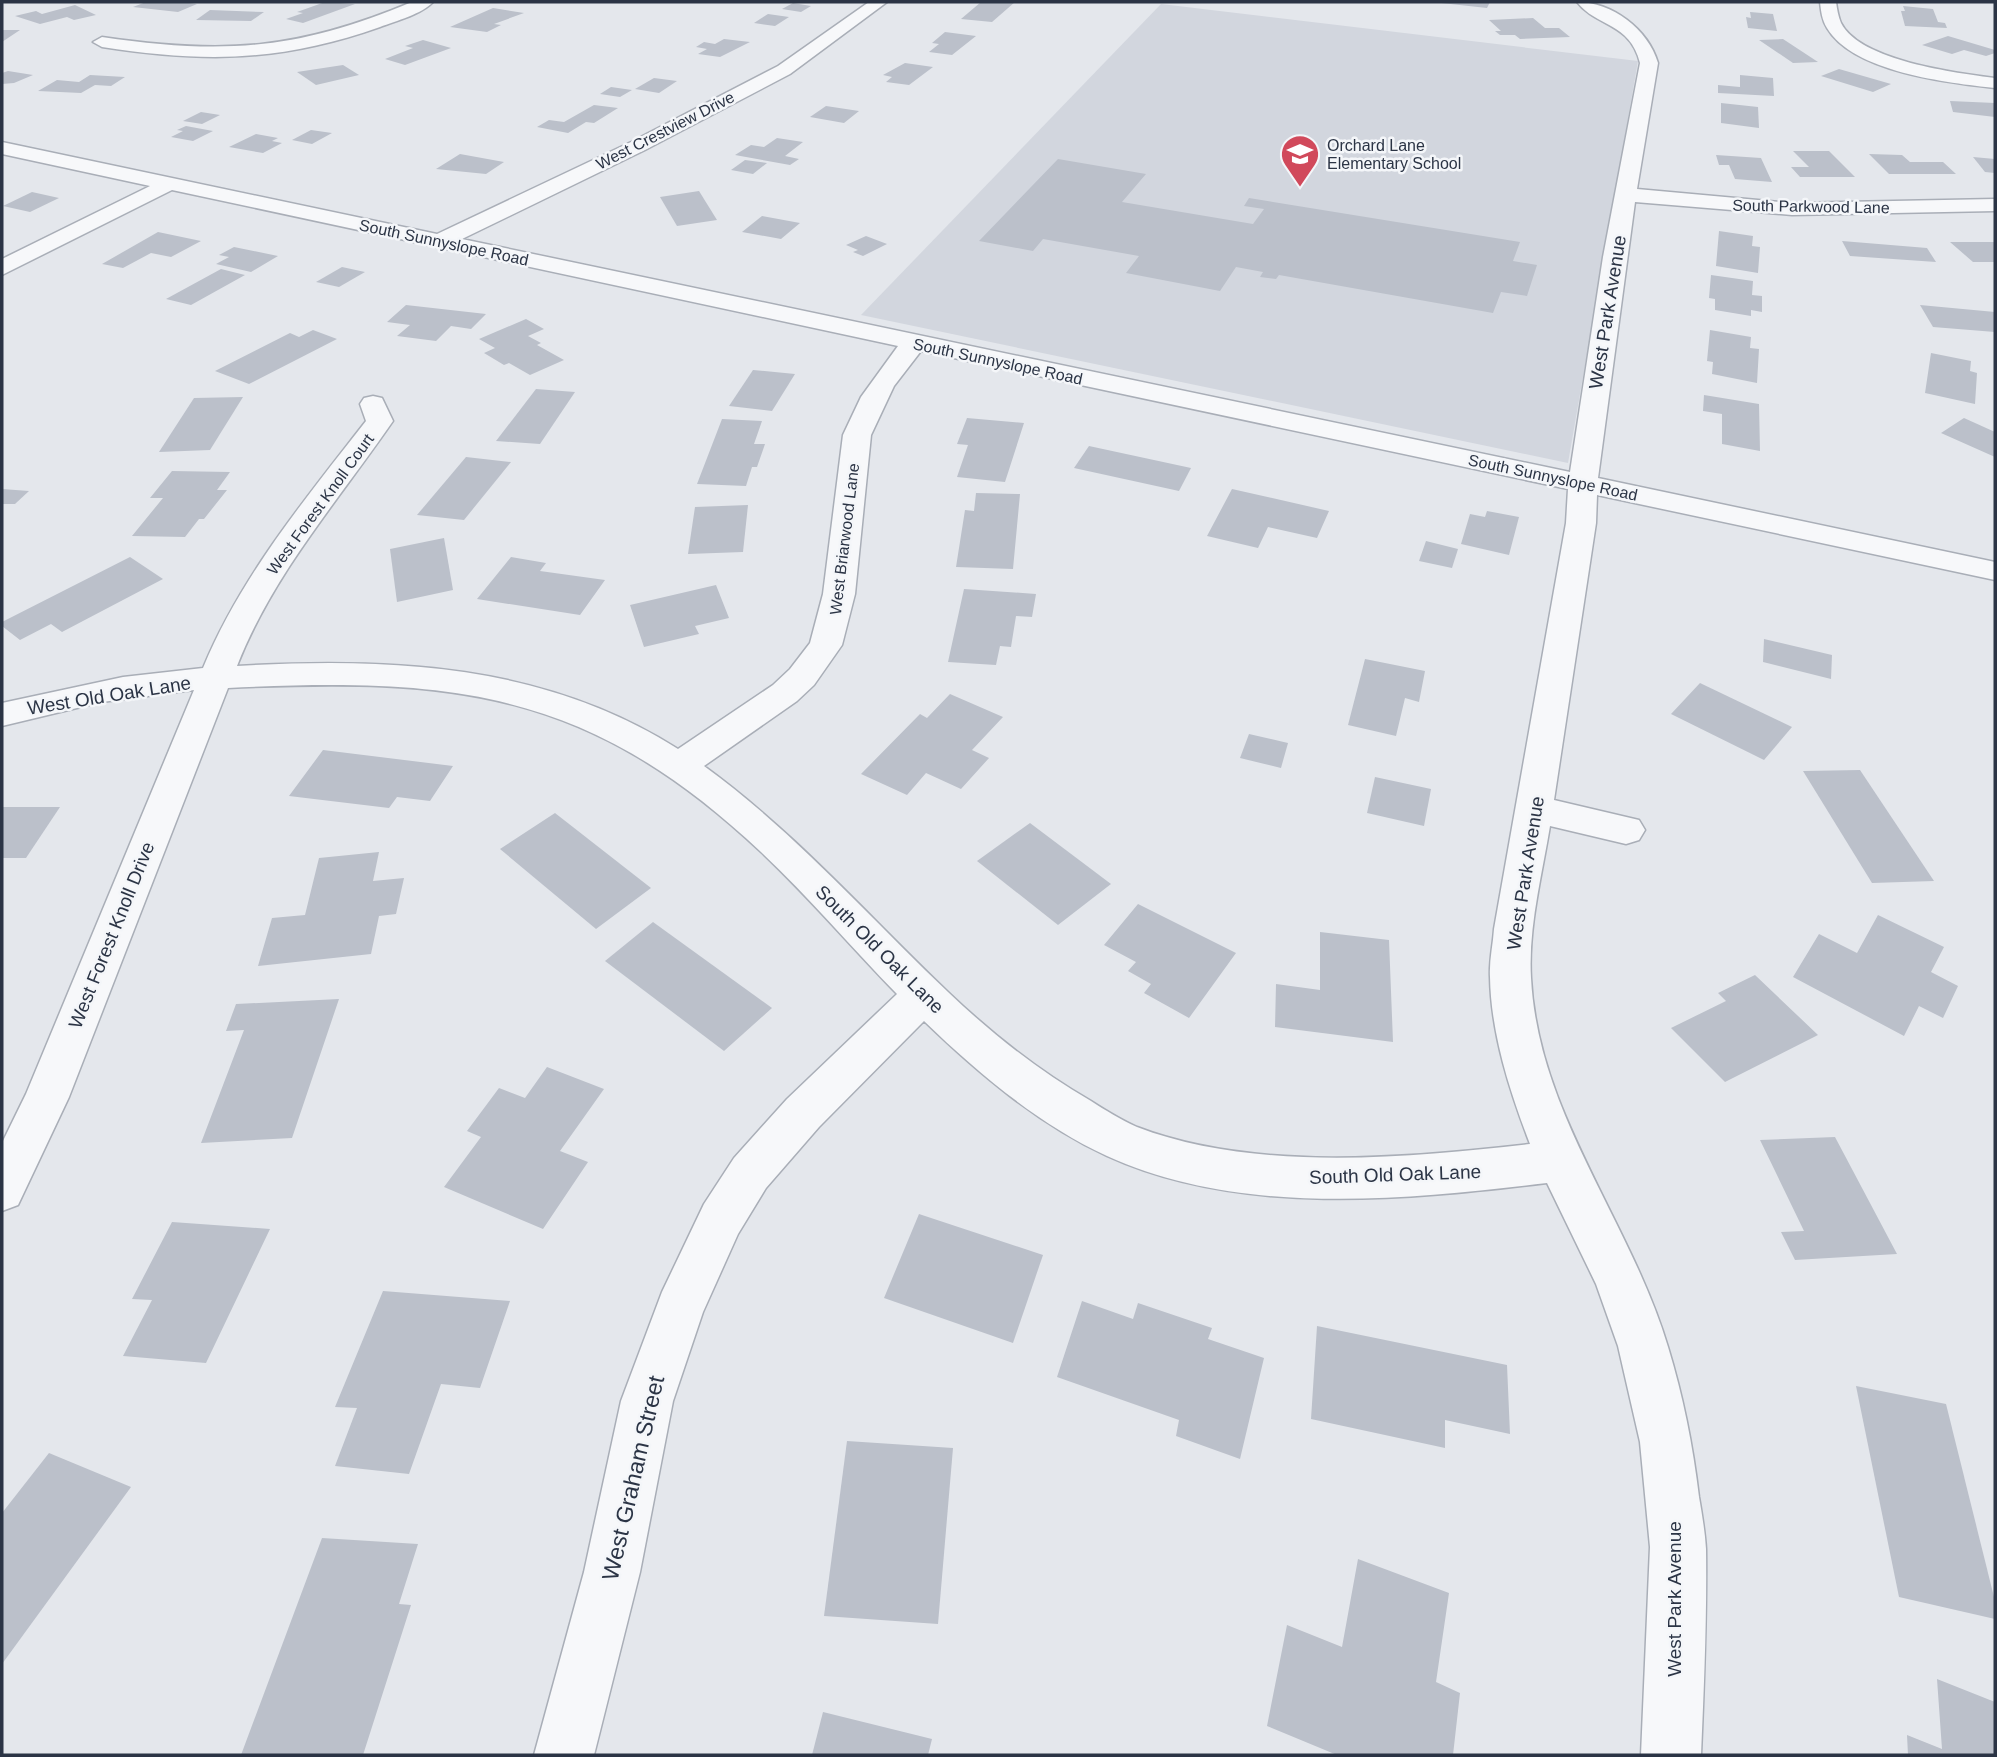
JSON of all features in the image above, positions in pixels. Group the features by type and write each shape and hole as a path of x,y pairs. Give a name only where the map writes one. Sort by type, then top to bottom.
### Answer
{"street":[{"path":"102,43 197,54 288,48 368,28 425,2"},
{"name":"West Crestview Drive","path":"440,241 638,146 784,70 880,2"},
{"name":"West Park Avenue","path":"1585,2 1641,40 1649,63 1614,257 1583,484 1581,523 1514,929 1510,978 1518,1036 1537,1104 1560,1161 1618,1278 1643,1346 1666,1442 1678,1547 1671,1755"},
{"path":"1828,2 1836,29 1860,48 1917,69 1995,83"},
{"name":"South Sunnyslope Road","path":"2,148 1995,571"},
{"path":"2,268 170,184"},
{"name":"South Parkwood Lane","path":"1627,195 1792,209 1995,205"},
{"name":"West Briarwood Lane","path":"680,766 785,693 802,677 826,645 839,594 857,435 887,374 914,343"},
{"name":"West Forest Knoll Court","path":"216,678 257,591 304,520 380,421 373,404"},
{"name":"South Old Oak Lane","path":"216,678 346,671 422,676 494,687 560,705 636,740 709,787 799,866 859,931 947,1017 1025,1083 1068,1112 1127,1143 1185,1161 1282,1177 1338,1179 1450,1174 1560,1161"},
{"name":"West Old Oak Lane","path":"2,714 111,690 216,678"},
{"name":"West Forest Knoll Drive","path":"2,1189 47,1097 216,678"},
{"path":"1535,809 1626,830"},
{"name":"West Graham Street","path":"565,1755 612,1572 647,1401 679,1310 711,1241 750,1172 803,1112 924,993"}],"shaded area":[{"name":"Orchard Lane Elementary School","path":"1161,4 1638,61 1568,463 861,315"}],"building":[{"path":"146,2 197,4 178,12 133,7"},
{"path":"325,2 355,4 303,23 286,19 303,13 297,12"},
{"path":"981,2 1015,2 992,22 961,19"},
{"path":"1432,2 1490,2 1487,8"},
{"path":"793,3 811,6 801,12 782,9"},
{"path":"75,5 96,15 74,20 67,17 40,24 15,16 36,11 42,14"},
{"path":"1903,6 1933,9 1938,22 1945,23 1947,28 1905,26 1901,11 1905,11"},
{"path":"493,8 524,13 494,24 501,25 487,32 450,27"},
{"path":"210,10 264,12 251,21 196,20"},
{"path":"1750,12 1773,14 1777,31 1748,28 1746,17 1751,18"},
{"path":"768,14 789,17 775,26 754,23"},
{"path":"1533,18 1545,28 1559,28 1570,37 1520,39 1515,35 1500,35 1495,31 1501,31 1489,20"},
{"path":"2,30 20,30 2,42"},
{"path":"945,32 976,36 952,55 929,52 939,44 932,43"},
{"path":"1948,36 1995,50 1995,53 1986,56 1964,50 1952,54 1922,45"},
{"path":"724,39 750,42 720,57 698,54 707,49 696,47 704,42 715,44"},
{"path":"1783,39 1818,62 1793,63 1759,40"},
{"path":"423,40 451,48 405,65 385,59 413,48 405,46"},
{"path":"905,63 933,67 909,85 886,82 892,77 883,75"},
{"path":"343,65 359,75 316,85 297,72"},
{"path":"1839,69 1891,84 1873,92 1821,76"},
{"path":"8,71 33,75 14,83 2,84 2,73"},
{"path":"90,75 125,77 111,86 95,85 81,93 38,91 57,80 79,82"},
{"path":"1740,75 1773,78 1774,96 1718,93 1718,85 1740,87"},
{"path":"654,78 677,81 659,93 635,89"},
{"path":"611,87 632,90 620,97 600,94"},
{"path":"1950,101 1995,103 1995,117 1953,112"},
{"path":"1721,103 1758,107 1759,128 1721,123"},
{"path":"594,105 618,108 594,123 586,122 568,133 537,127 549,120 564,122"},
{"path":"826,106 859,111 844,123 810,117"},
{"path":"201,112 220,115 202,124 183,121"},
{"path":"186,126 213,131 193,141 171,137 183,131 177,130"},
{"path":"311,130 332,133 312,144 292,140"},
{"path":"256,134 278,138 272,141 282,143 263,153 229,147"},
{"path":"777,138 803,142 785,156 799,159 790,165 735,155 751,145 764,147"},
{"path":"1793,151 1829,151 1855,177 1800,177 1791,167 1809,167"},
{"path":"460,154 504,162 486,174 436,169"},
{"path":"1869,154 1902,155 1910,162 1943,162 1956,174 1889,174"},
{"path":"1716,155 1761,158 1772,182 1735,179 1729,165 1719,165"},
{"path":"1973,157 1995,159 1995,173 1985,172"},
{"path":"1058,159 1146,174 1122,202 1253,224 1264,209 1244,206 1249,198 1520,242 1513,261 1537,265 1527,296 1501,292 1493,313 1279,275 1276,279 1260,277 1263,272 1236,267 1220,291 1126,273 1139,256 1043,239 1033,251 979,241"},
{"path":"745,160 767,163 753,174 731,170"},
{"path":"699,191 717,220 677,226 660,197"},
{"path":"32,192 59,198 30,212 3,206"},
{"path":"762,216 800,223 781,239 742,232"},
{"path":"1719,231 1753,236 1752,246 1760,247 1758,273 1716,266"},
{"path":"158,232 201,241 171,257 151,253 123,268 102,264"},
{"path":"866,236 887,244 863,256 853,252 858,250 846,245"},
{"path":"1842,241 1927,248 1936,262 1850,256"},
{"path":"1950,242 1995,242 1995,262 1973,262"},
{"path":"234,247 278,256 251,272 216,264 229,257 219,255"},
{"path":"342,267 365,272 339,287 316,282"},
{"path":"221,269 245,275 191,305 166,299"},
{"path":"1711,275 1753,281 1752,295 1762,296 1762,312 1751,310 1751,316 1715,310 1715,299 1709,298"},
{"path":"406,305 486,314 471,329 451,326 436,341 397,336 410,325 387,322"},
{"path":"1920,305 1995,312 1995,332 1933,327"},
{"path":"526,319 544,329 528,336 541,343 537,345 564,360 530,375 509,363 504,365 484,353 495,348 479,339"},
{"path":"313,330 337,339 249,384 215,371 290,333 299,337"},
{"path":"1710,330 1751,337 1750,348 1759,349 1757,383 1712,374 1713,362 1707,361"},
{"path":"1931,353 1971,361 1970,371 1977,373 1975,404 1925,393"},
{"path":"753,370 795,374 772,411 729,406"},
{"path":"536,389 575,392 540,444 496,441"},
{"path":"1704,395 1759,404 1760,451 1722,444 1722,414 1703,411"},
{"path":"243,397 210,450 159,452 194,398"},
{"path":"967,418 1024,423 1005,482 957,477 968,445 957,444"},
{"path":"1964,418 1995,432 1995,457 1941,433"},
{"path":"722,419 762,421 754,444 765,444 757,467 752,467 746,486 697,484"},
{"path":"1089,446 1191,468 1179,491 1074,468"},
{"path":"466,457 511,462 464,520 417,515"},
{"path":"172,471 230,472 217,490 227,490 204,519 199,519 185,537 132,536 163,498 150,498"},
{"path":"2,489 29,491 15,504 2,504"},
{"path":"1232,489 1329,511 1317,538 1268,527 1258,548 1207,536"},
{"path":"976,493 1020,494 1013,569 956,567 965,510 974,511"},
{"path":"748,505 743,552 688,554 695,507"},
{"path":"1487,511 1519,517 1509,555 1461,544 1470,514 1485,517"},
{"path":"444,538 453,590 397,602 390,549"},
{"path":"1426,541 1458,549 1452,568 1419,561"},
{"path":"130,557 163,579 62,632 51,624 20,640 2,626 2,622"},
{"path":"511,557 546,563 540,571 605,580 580,615 477,599"},
{"path":"716,585 729,618 695,626 699,634 644,647 630,605"},
{"path":"964,589 1036,594 1032,617 1016,616 1011,647 1000,646 996,665 948,662"},
{"path":"1764,639 1832,655 1831,679 1763,662"},
{"path":"1365,659 1425,671 1419,702 1405,698 1396,736 1348,725"},
{"path":"1700,683 1792,727 1764,760 1671,714"},
{"path":"950,694 1003,717 972,750 989,758 961,789 926,773 907,795 861,774 920,714 927,718"},
{"path":"1249,734 1288,743 1281,768 1240,758"},
{"path":"323,750 453,766 430,801 397,797 389,808 289,796"},
{"path":"1860,770 1934,881 1872,883 1803,771"},
{"path":"1375,777 1431,789 1424,826 1367,813"},
{"path":"2,807 60,807 26,858 2,858"},
{"path":"555,813 651,888 596,929 500,849"},
{"path":"1030,823 1111,884 1058,925 977,861"},
{"path":"379,852 373,881 404,878 396,914 379,916 371,954 258,966 272,918 305,915 319,858"},
{"path":"1138,904 1236,953 1189,1018 1144,993 1151,984 1128,971 1136,962 1104,945"},
{"path":"1878,915 1944,947 1931,972 1958,986 1943,1018 1919,1006 1904,1036 1793,977 1819,934 1857,953"},
{"path":"653,922 772,1008 724,1051 605,961"},
{"path":"1320,932 1389,940 1393,1042 1275,1027 1276,984 1320,990"},
{"path":"1755,975 1818,1035 1725,1082 1671,1028 1726,1001 1718,993"},
{"path":"339,999 292,1138 201,1143 244,1030 226,1031 236,1004"},
{"path":"547,1067 604,1089 560,1151 588,1162 543,1229 444,1187 481,1137 467,1131 499,1088 525,1098"},
{"path":"1835,1137 1897,1254 1795,1260 1781,1232 1804,1231 1760,1140"},
{"path":"919,1214 1043,1255 1013,1343 884,1298"},
{"path":"172,1222 270,1229 206,1363 123,1356 152,1300 132,1299"},
{"path":"383,1291 510,1301 480,1388 441,1384 409,1474 335,1466 357,1408 335,1407"},
{"path":"1082,1301 1133,1319 1138,1303 1212,1328 1208,1339 1264,1358 1240,1459 1176,1436 1179,1420 1057,1377"},
{"path":"1317,1326 1507,1365 1510,1434 1445,1420 1445,1448 1311,1419"},
{"path":"1856,1386 1946,1404 1995,1601 1995,1619 1899,1597"},
{"path":"847,1441 953,1448 938,1624 824,1616"},
{"path":"49,1453 131,1487 2,1664 2,1513"},
{"path":"322,1538 418,1544 399,1604 411,1605 363,1755 241,1755"},
{"path":"1358,1559 1449,1593 1436,1682 1460,1693 1453,1755 1337,1755 1267,1726 1287,1625 1342,1647"},
{"path":"1937,1679 1995,1702 1995,1755 1908,1755 1907,1735 1942,1749"},
{"path":"823,1712 932,1739 928,1755 812,1755"}],"place":[{"name":"Orchard Lane Elementary School","path":"1300,188"}]}
